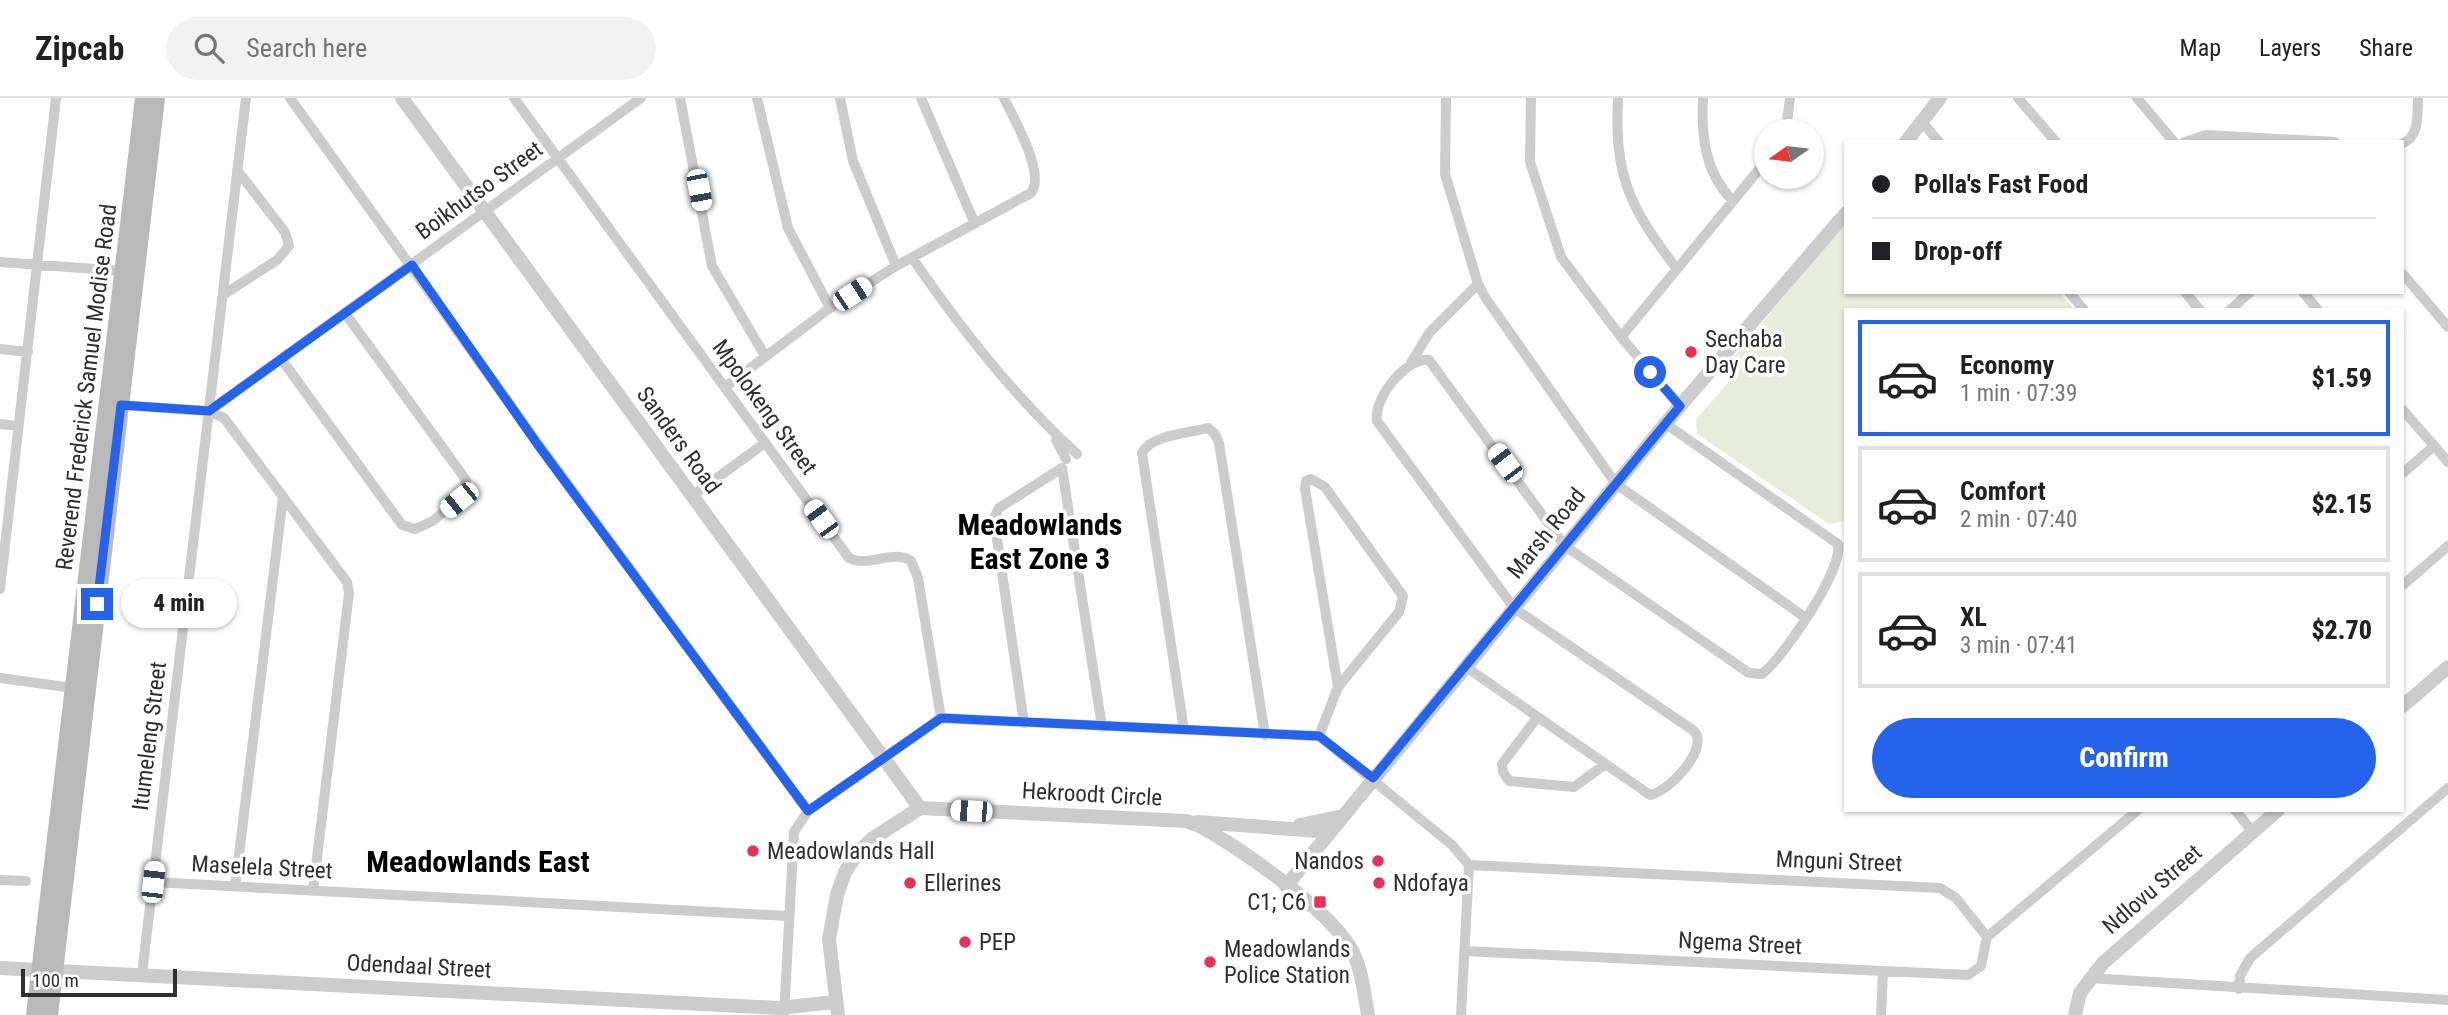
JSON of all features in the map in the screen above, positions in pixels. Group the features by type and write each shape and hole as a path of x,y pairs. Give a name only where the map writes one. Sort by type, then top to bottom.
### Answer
{"main road":[{"name":"Reverend Frederick Samuel Modise Road","path":"50,1015 47,971 73,688 143,98"},
{"name":"Reverend Frederick Samuel Modise Road","path":"34,1015 47,971 121,405 157,98"}],"street":[{"path":"0,589 5,500 28,352 57,98"},
{"name":"Itumeleng Street","path":"142,974 246,98"},
{"path":"290,98 412,265 538,445 808,811"},
{"name":"Sanders Road","path":"402,98 920,808"},
{"name":"Mpolokeng Street","path":"514,98 849,558 865,562 901,557 911,561 918,578 941,718"},
{"name":"Boikhutso Street","path":"209,411 641,98"},
{"path":"680,98 712,266 765,356"},
{"path":"757,98 788,229 830,308"},
{"path":"840,98 856,169 896,266"},
{"path":"921,98 975,224"},
{"path":"724,387 830,308 896,266 1031,193 1037,184 1036,171 1004,98"},
{"path":"1446,98 1445,174 1478,284 1616,484 1806,618"},
{"path":"1531,98 1530,162 1558,250 1621,337 1680,406"},
{"path":"1618,98 1619,154 1632,201 1644,226 1676,268"},
{"path":"1703,98 1703,131 1709,163 1720,188 1732,200"},
{"path":"1787,119 1790,98"},
{"path":"1908,140 1940,98"},
{"path":"2018,98 2054,140"},
{"path":"2137,98 2172,140"},
{"path":"2404,142 2410,139 2415,130 2418,98"},
{"path":"1922,122 1937,140"},
{"path":"2191,140 2206,135 2298,140"},
{"path":"223,295 277,260 289,246 285,232 237,170"},
{"path":"1621,337 1754,175"},
{"name":"Marsh Road","path":"1286,886 1680,406 1844,215"},
{"path":"913,259 993,365 1052,431 1068,460 1102,727"},
{"path":"0,262 122,271"},
{"path":"2404,275 2448,327"},
{"path":"1466,667 1536,719 1645,793 1656,794 1676,779 1697,751 1699,739 1694,731 1514,608 1377,419 1376,411 1384,395 1410,366 1429,332 1478,284"},
{"path":"2070,294 2082,308"},
{"path":"2187,294 2198,308"},
{"path":"2232,308 2248,294"},
{"path":"2305,294 2316,308"},
{"path":"282,360 402,525 415,529 433,521 464,494 466,480 345,313"},
{"path":"0,349 28,352"},
{"path":"1410,366 1419,360 1429,360 1565,546 1752,674 1767,670 1806,618 1838,559 1839,549 1835,541 1666,424"},
{"path":"121,405 209,411 229,421 345,579 349,593 313,891"},
{"path":"2404,411 2448,462"},
{"path":"0,424 18,426"},
{"path":"1184,730 1142,453 1145,447 1208,428 1215,434 1265,735"},
{"path":"692,496 765,443"},
{"path":"2404,472 2434,446"},
{"path":"1024,723 995,514 999,508 1068,460"},
{"path":"1319,736 1338,687 1399,612 1403,596 1325,487 1315,479 1306,481 1338,687"},
{"path":"235,887 283,497"},
{"path":"2404,584 2448,546"},
{"path":"2404,705 2448,667"},
{"path":"0,678 73,688"},
{"path":"785,1012 794,832 808,811 941,718 1319,736 1452,845 1469,865 1461,1015"},
{"path":"1536,719 1502,764 1503,772 1509,781 1574,787 1604,765"},
{"path":"2239,989 2240,976 2250,958 2448,788"},
{"path":"836,1008 830,939 836,895 845,872 859,851 872,839 920,808"},
{"name":"Hekroodt Circle","path":"920,808 1186,821 1215,834 1286,886 1332,926 1349,945 1356,960 1368,1015"},
{"path":"1987,937 2136,812"},
{"path":"2237,812 2253,832"},
{"name":"Ndlovu Street","path":"2075,1015 2078,998 2089,978 2118,948 2276,812"},
{"path":"1281,828 1343,816"},
{"path":"1186,821 1318,831 1326,837"},
{"name":"Mnguni Street","path":"1469,865 1940,888 1956,898 1987,937"},
{"path":"0,880 26,881"},
{"name":"Maselela Street","path":"153,882 788,916"},
{"name":"Ngema Street","path":"1465,951 1883,972 1973,973 1983,960 1987,937"},
{"name":"Odendaal Street","path":"0,968 785,1012 836,1008"},
{"path":"1881,1015 1883,972"},
{"path":"2089,978 2448,1000"}],"shaded area":[{"path":"1844,223 1844,294 2061,294 2073,308 1844,308 1844,521 1829,524 1697,434 1696,420 1732,378 1729,363"}],"place":[{"name":"Sechaba Day Care","path":"1691,352"},
{"name":"Meadowlands Hall","path":"753,851"},
{"name":"Nandos","path":"1378,861"},
{"name":"Ellerines","path":"910,883"},
{"name":"Ndofaya","path":"1379,883"},
{"name":"C1; C6","path":"1320,902"},
{"name":"PEP","path":"965,942"},
{"name":"Meadowlands Police Station","path":"1210,962"}],"district":[{"name":"Meadowlands East Zone 3","path":"1040,542"},
{"name":"Meadowlands East","path":"478,862"}],"route":[{"path":"97,604 121,405 209,411 412,265 538,445 808,811 941,718 1319,736 1373,778 1680,406 1650,372"}]}
